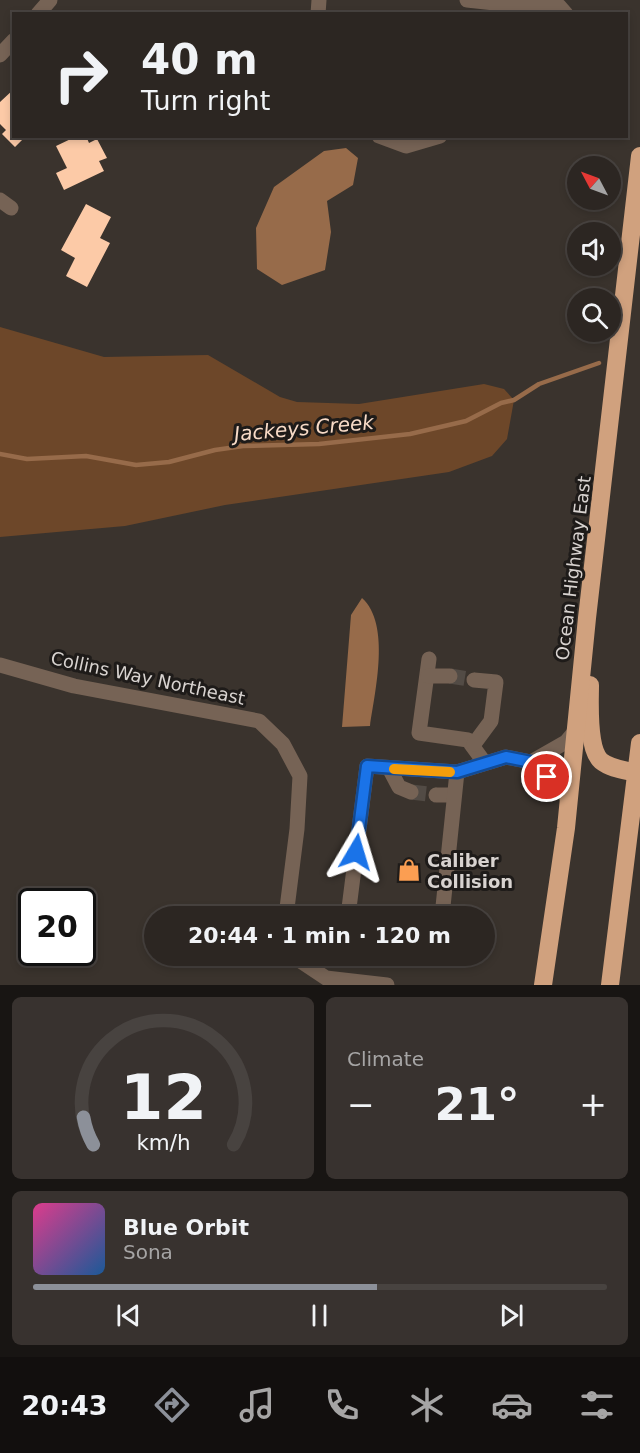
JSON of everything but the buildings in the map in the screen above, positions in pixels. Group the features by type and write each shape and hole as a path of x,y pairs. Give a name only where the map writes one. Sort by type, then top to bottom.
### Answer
{"highway":[{"name":"Ocean Highway East","path":"543,985 569,799 587,618 640,156"},
{"path":"587,618 592,742 600,760 613,768 639,773"},
{"path":"610,985 616,918 639,773 640,743"}],"street":[{"path":"40,12 50,0"},
{"path":"467,0 513,5 551,4 559,6 564,12"},
{"path":"0,55 12,42"},
{"path":"384,138 406,146 433,138"},
{"path":"429,659 419,734 468,740 474,744 484,762"},
{"name":"Collins Way Northeast","path":"0,665 74,686 259,721 283,744 300,776 297,829 287,906"},
{"path":"428,676 450,676"},
{"path":"474,680 496,682 491,721 474,744"},
{"path":"531,762 566,742 576,730"},
{"path":"349,906 367,766 457,772 506,757 531,762 569,799"},
{"path":"389,768 399,787 411,792"},
{"path":"443,906 457,772"},
{"path":"436,795 454,795"},
{"path":"307,966 326,978 387,985"}],"shaded area":[{"path":"346,148 358,158 353,185 327,201 331,232 325,270 282,285 257,269 256,228 274,187 324,151"},
{"path":"0,327 104,357 208,355 280,397 297,402 359,404 484,384 504,389 514,400 507,439 492,456 449,472 225,505 125,526 0,537"},
{"path":"362,598 371,610 379,641 375,695 370,726 342,727 351,615"}],"waterway":[{"name":"Jackeys Creek","path":"0,454 27,459 86,456 136,465 169,462 215,450 243,446 319,444 410,434 466,421 501,403 514,400 539,384 599,363"}],"tunnel":[{"path":"450,676 474,680"},
{"path":"411,792 436,795"}],"slow traffic":[{"path":"394,769 450,772"}],"place":[{"name":"Caliber Collision","path":"409,870"}],"route":[{"path":"356,852 367,766 457,772 506,757 531,762 547,777"}]}
